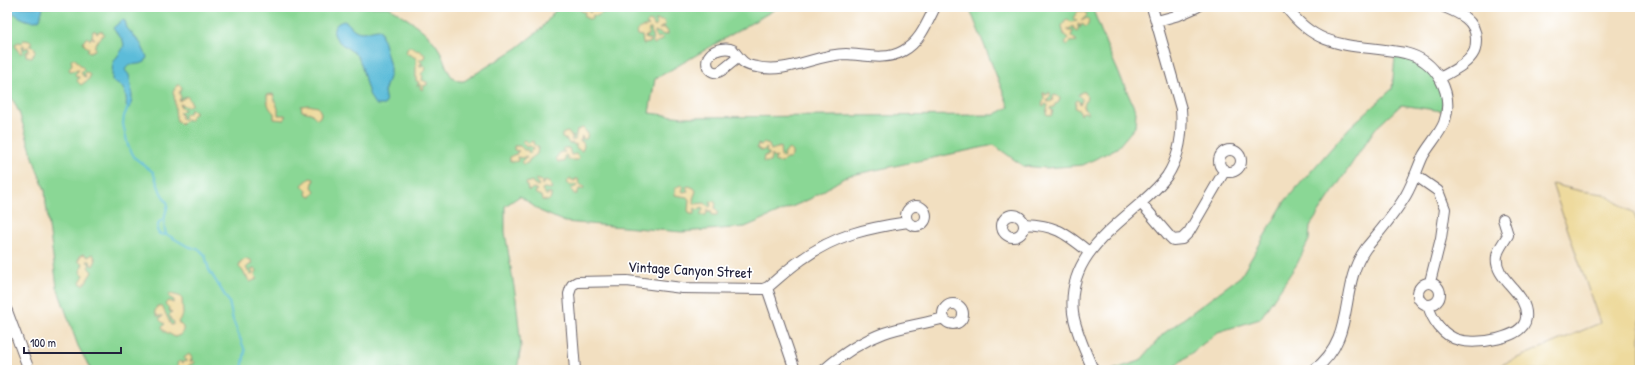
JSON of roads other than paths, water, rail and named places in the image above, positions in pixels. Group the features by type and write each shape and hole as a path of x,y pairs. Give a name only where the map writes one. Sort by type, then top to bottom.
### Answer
{"street":[{"path":"738,58 755,67 769,69 785,68 818,58 838,55 876,57 891,56 903,51 919,37 935,7"},
{"path":"1093,370 1077,330 1073,303 1076,281 1081,266 1089,252 1099,240 1156,189 1167,176 1178,152 1182,128 1179,97 1152,7"},
{"path":"1156,21 1179,15 1197,7"},
{"path":"1286,7 1305,28 1321,38 1340,45 1406,54 1424,62 1440,78 1447,102 1445,119 1440,130 1423,157 1398,208 1359,260 1349,289 1344,325 1340,337 1330,355 1314,370"},
{"path":"1440,78 1467,60 1474,51 1476,41 1474,29 1468,20 1457,12 1444,7"},
{"path":"1141,203 1173,240 1182,239 1189,232 1225,170"},
{"path":"1415,175 1438,191 1445,209 1441,238 1430,282"},
{"path":"1430,282 1420,286 1417,292 1419,300 1428,305 1431,315 1436,323 1451,337 1459,340 1481,342 1511,334 1524,325 1526,313 1522,301 1512,286 1502,276 1497,266 1497,255 1508,234 1503,219"},
{"name":"Vintage Canyon Street","path":"575,370 569,294 570,289 574,284 581,281 627,282 682,288 767,288 801,260 820,247 840,237 865,229 908,222"},
{"path":"1024,224 1041,225 1057,229 1089,252"},
{"path":"1428,305 1437,301 1440,295 1439,288 1430,282"},
{"path":"767,288 795,370"},
{"path":"7,314 29,370"},
{"path":"824,370 851,350 884,334 944,318"}],"water":[{"path":"7,7 43,7 40,19 31,21 18,16 7,9"},
{"path":"122,20 125,21 127,28 141,44 147,57 145,62 128,66 125,70 129,75 131,86 132,99 130,108 126,106 126,96 123,88 119,84 112,81 113,64 124,44 113,28"},
{"path":"344,21 357,31 363,32 379,29 381,32 390,66 390,74 384,92 386,102 384,105 377,105 374,103 369,93 359,59 354,53 339,42 334,34 336,25"}],"waterway":[{"path":"128,107 124,116 123,124 128,146 135,158 153,172 161,193 168,204 164,223 166,234 187,246 200,250 205,255 209,270 229,302 233,320 245,351 242,370"},
{"path":"163,219 159,222 157,230 159,234 166,235"}]}
